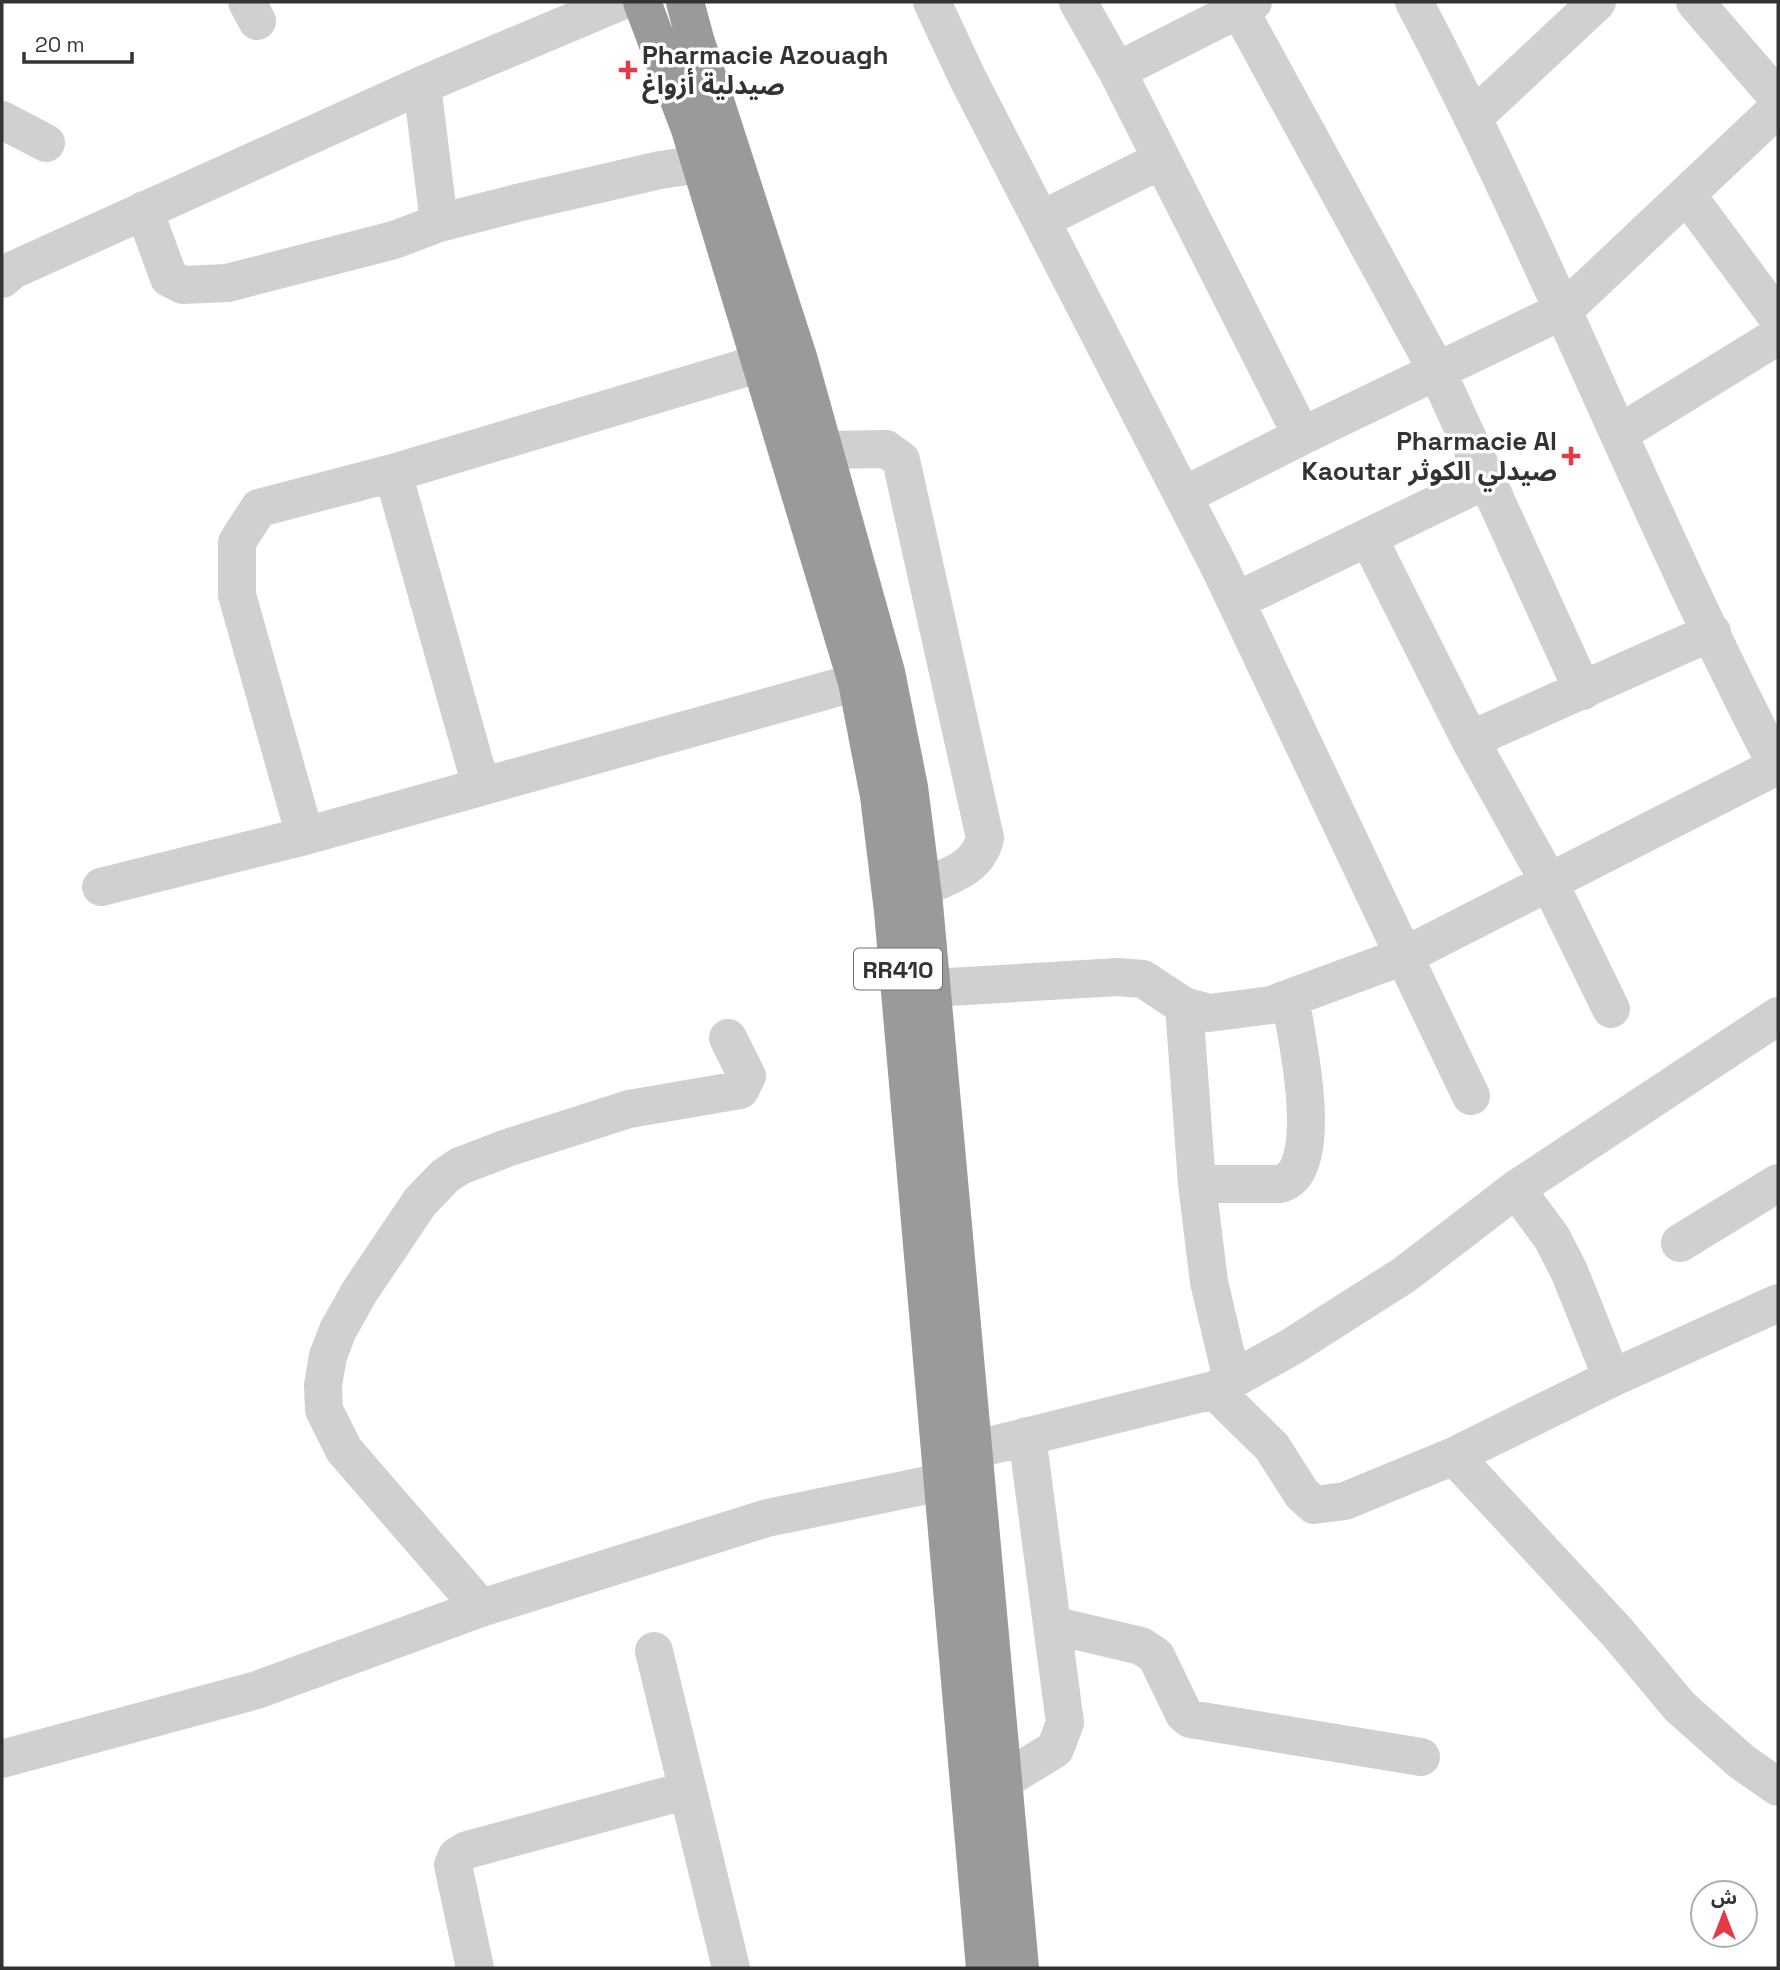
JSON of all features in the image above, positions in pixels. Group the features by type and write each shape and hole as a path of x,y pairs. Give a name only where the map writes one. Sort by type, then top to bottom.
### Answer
{"highway":[{"name":"RR410","path":"642,2 701,164 857,682 887,853 985,1968"},
{"name":"RR410","path":"685,2 825,450 886,672 909,788 932,988 1020,1968"}],"street":[{"path":"2,279 13,270 422,85 619,2"},
{"path":"932,2 1236,601 1471,1096"},
{"path":"1078,2 1117,71 1302,436"},
{"path":"932,988 1130,978 1143,979 1184,1006 1209,1013 1271,1005 1404,956 1778,767 1712,632 1474,117 1414,2"},
{"path":"1474,117 1597,2"},
{"path":"1695,2 1778,97"},
{"path":"1117,71 1246,5 1436,369 1583,691"},
{"path":"422,85 439,223"},
{"path":"1183,496 1436,369 1564,310 1778,108"},
{"path":"2,120 46,143"},
{"path":"1041,220 1161,160"},
{"path":"144,210 169,278 174,283 192,286 227,283 394,240 439,223 660,170 701,164"},
{"path":"1687,195 1778,318"},
{"path":"1620,433 1778,336"},
{"path":"305,836 237,595 237,542 259,508 393,473 761,363"},
{"path":"825,450 886,449 901,460 985,838 982,850 969,866 922,888"},
{"path":"393,473 481,786"},
{"path":"1236,601 1486,480"},
{"path":"1368,537 1470,740 1549,882 1611,1009"},
{"path":"1470,740 1712,632"},
{"path":"101,887 305,836 857,682"},
{"path":"1197,1184 1280,1184 1290,1181 1298,1173 1305,1150 1306,1120 1301,1060 1290,998"},
{"path":"1184,1006 1197,1184 1223,1385 1272,1447 1302,1494 1314,1505 1345,1501 1454,1456 1612,1378 1778,1303"},
{"path":"973,1450 1223,1385 1291,1347 1404,1275 1516,1189 1778,1016"},
{"path":"481,1608 344,1450 333,1432 324,1410 323,1385 328,1356 338,1330 420,1202 445,1176 460,1166 507,1148 617,1112 740,1090 747,1076 728,1038"},
{"path":"1680,1243 1778,1183"},
{"path":"1516,1189 1557,1249 1612,1378"},
{"path":"1003,1781 1055,1749 1065,1723 1027,1436"},
{"path":"1454,1456 1617,1632 1680,1707 1742,1762 1776,1782"},
{"path":"2,1759 257,1690 481,1608 767,1518 942,1482"},
{"path":"1052,1625 1141,1646 1156,1656 1184,1714 1190,1719 1421,1757"},
{"path":"654,1651 731,1968"},
{"path":"475,1968 453,1865 457,1856 467,1850 688,1790"}],"place":[{"name":"Pharmacie Azouagh صيدلية أزواغ","path":"628,70"},
{"name":"Pharmacie Al Kaoutar صيدلي الكوثر","path":"1571,456"}]}
